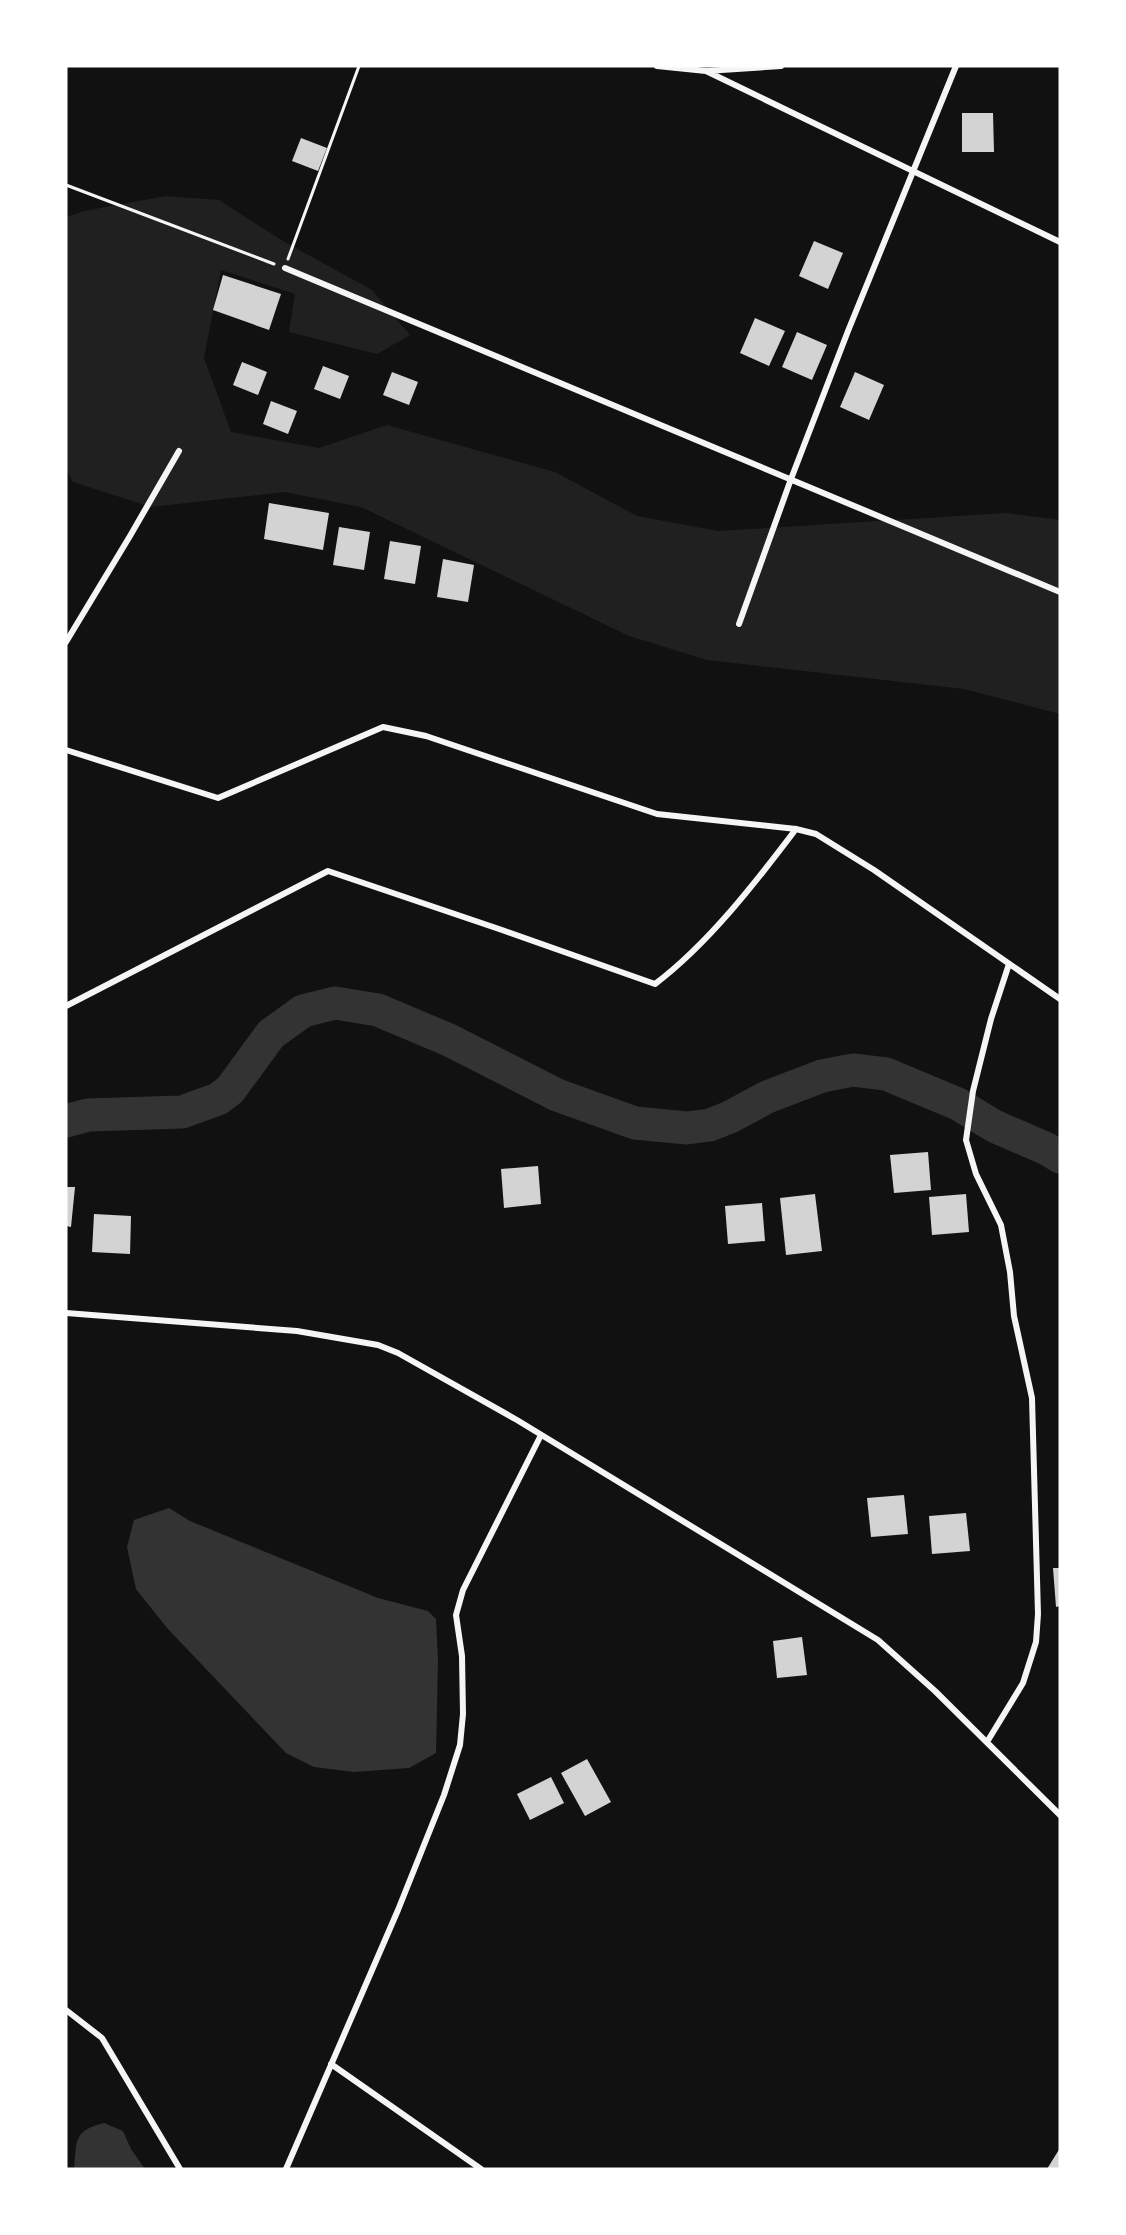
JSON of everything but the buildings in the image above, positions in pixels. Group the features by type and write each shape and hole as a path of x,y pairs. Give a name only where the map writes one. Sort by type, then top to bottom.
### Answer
{"street":[{"path":"657,66 706,71 781,66"},
{"path":"739,624 791,479 956,66"},
{"path":"706,71 1060,242"},
{"path":"285,268 1060,592"},
{"path":"66,642 178,451"},
{"path":"66,750 218,798 383,727 426,736 657,814 796,829 816,834 874,870 1060,999"},
{"path":"66,1006 327,871 655,984 676,968 757,882 796,829"},
{"path":"987,1742 1023,1683 1036,1642 1038,1614 1032,1398 1014,1316 1010,1272 1001,1224 976,1174 966,1140 973,1091 991,1019 1009,964"},
{"path":"66,1313 297,1331 378,1345 398,1353 541,1435 878,1640 987,1742 1060,1815"},
{"path":"286,2169 444,1795 460,1745 463,1714 462,1656 456,1615 463,1590 541,1435"},
{"path":"66,2010 102,2038 180,2169"},
{"path":"331,2064 481,2169"}],"path":[{"path":"66,185 285,268 359,66"}],"shaded area":[{"path":"166,196 219,200 283,241 372,290 410,335 377,354 289,332 295,294 221,270 204,358 231,432 319,448 387,425 555,472 637,516 718,531 1007,513 1060,520 1060,714 964,689 707,660 629,636 361,507 284,492 151,507 73,482 66,468 66,217 84,211"},
{"path":"169,1508 190,1521 378,1598 428,1611 436,1619 438,1660 436,1753 409,1768 354,1772 314,1767 286,1753 167,1628 136,1589 127,1547 134,1520"},
{"path":"104,2123 123,2131 131,2149 145,2169 74,2169 78,2138 87,2129"}],"waterway":[{"path":"66,1121 88,1115 182,1112 218,1099 230,1090 271,1034 303,1011 335,1003 378,1010 449,1040 557,1095 635,1123 687,1128 710,1125 767,1097 822,1076 853,1070 886,1074 958,1104 994,1126 1060,1157"}]}
